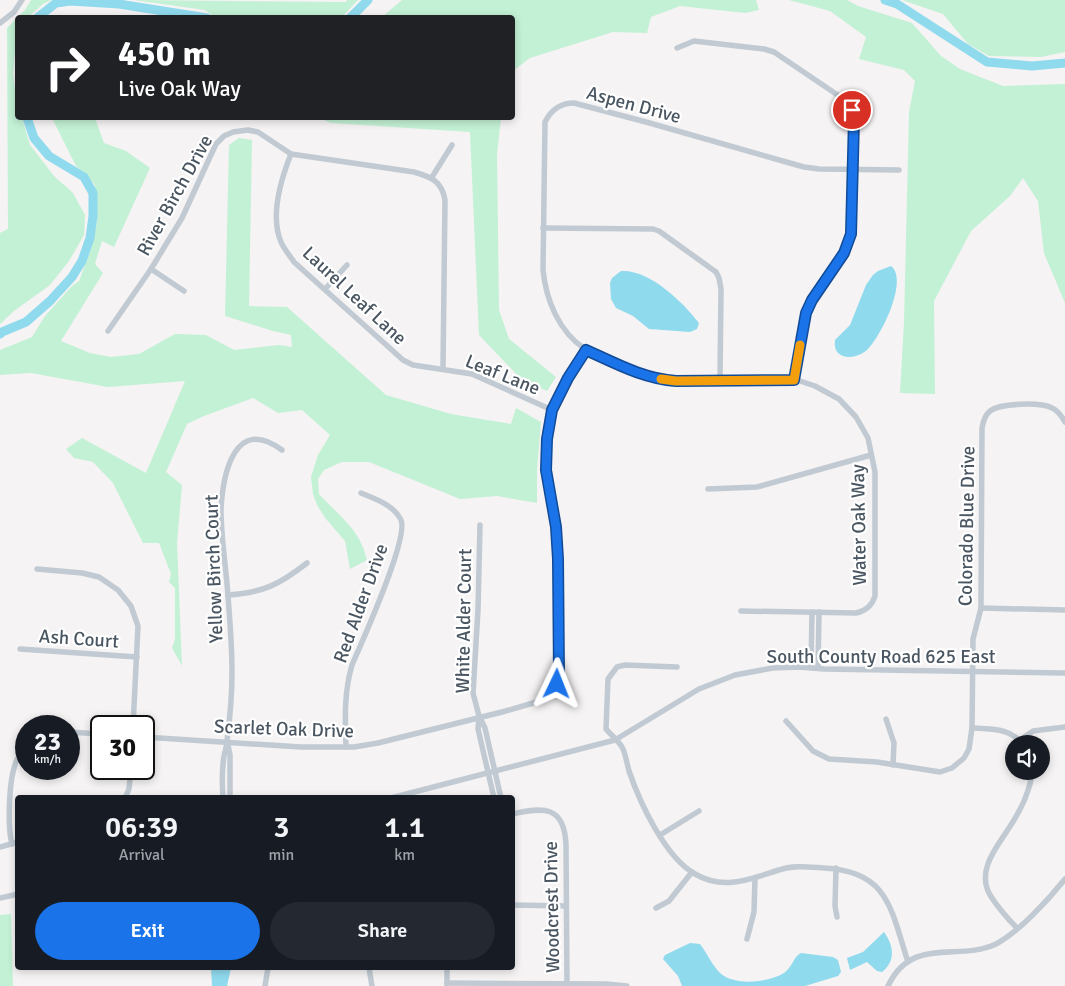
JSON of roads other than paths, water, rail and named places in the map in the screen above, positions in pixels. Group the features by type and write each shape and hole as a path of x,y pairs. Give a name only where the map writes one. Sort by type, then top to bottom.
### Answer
{"street":[{"path":"0,23 14,12 22,0"},
{"path":"677,48 694,41 764,50 779,55 850,106 854,119 852,230 850,241 812,300 806,313 794,380"},
{"name":"Aspen Drive","path":"586,350 567,331 556,316 549,300 542,270 544,127 547,118 560,106 570,103 580,104 804,168 900,170"},
{"name":"River Birch Drive","path":"108,331 151,270 182,218 216,144 224,136 238,130 253,130 291,154"},
{"path":"432,177 452,145"},
{"path":"291,154 414,172 432,177 440,184 445,200 442,368"},
{"name":"Laurel Leaf Lane","path":"291,154 282,176 279,192 278,231 282,244 294,262 403,360 413,365 442,368"},
{"path":"543,228 653,229 659,231 716,272 719,278 720,289 720,379"},
{"path":"325,289 347,265"},
{"path":"151,270 184,291"},
{"name":"Water Oak Way","path":"586,350 640,374 658,379 676,381 720,379 794,380 823,390 844,404 856,416 864,430 875,472 875,596 868,608 859,612 819,612"},
{"name":"Scarlet Oak Drive","path":"155,738 301,747 346,747 378,743 479,716 502,712 540,701 552,692 558,680 558,559 556,527 546,470 547,439 552,410 568,378 586,350"},
{"name":"Leaf Lane","path":"442,368 472,374 552,410"},
{"name":"Colorado Blue Drive","path":"786,721 813,751 823,757 836,760 864,761 933,772 942,772 960,762 966,754 972,728 974,639 981,608 982,428 984,418 989,411 1007,405 1043,405 1053,408 1065,422"},
{"name":"Yellow Birch Court","path":"223,795 224,756 227,743 232,673 221,508 224,486 232,456 240,445 247,440 256,438 269,441 282,450"},
{"path":"708,489 757,487 872,455"},
{"name":"Red Alder Drive","path":"346,747 345,704 347,682 352,665 396,556 402,530 401,520 393,509 360,493"},
{"name":"White Alder Court","path":"480,525 478,610 473,693 479,716 485,728 491,771"},
{"path":"228,595 249,594 263,589 284,580 308,563"},
{"path":"37,569 88,574 104,580 118,590 129,603 137,619 138,632 133,715"},
{"path":"981,608 1065,610"},
{"path":"741,611 819,612 818,668"},
{"path":"811,667 812,612"},
{"name":"Ash Court","path":"20,649 136,658"},
{"path":"677,667 624,665 617,667 608,679 606,729 622,747 637,792 660,835 675,858 692,872 711,881 721,883 739,882 789,867 836,868 862,876 874,884 890,905 908,962"},
{"name":"South County Road 625 East","path":"402,795 615,740 699,689 724,678 748,672 773,668 811,667 1065,672"},
{"path":"886,719 894,743 893,765"},
{"path":"1029,735 1033,731 1065,727"},
{"path":"972,728 1000,730 1012,735"},
{"name":"Yellow Birch Court","path":"227,743 230,755 230,795"},
{"path":"0,847 15,843 9,824 15,766"},
{"path":"491,771 494,795"},
{"path":"491,771 500,795"},
{"path":"126,795 130,780"},
{"path":"1017,928 990,894 987,870 992,853 1010,826 1032,780"},
{"name":"Woodcrest Drive","path":"515,813 534,809 542,809 553,813 560,820 566,835 567,985"},
{"path":"660,835 699,812"},
{"path":"836,868 835,906 837,916"},
{"path":"656,908 669,901 692,872"},
{"path":"747,939 754,912 755,878"},
{"path":"888,986 895,974 908,962 920,956 982,949 1002,940 1038,909 1065,878"},
{"path":"0,898 15,895"},
{"path":"515,905 566,906"},
{"path":"265,986 268,970"},
{"path":"369,970 372,986"},
{"path":"447,970 447,985 606,984 627,986"}],"water":[{"path":"891,266 896,273 895,295 879,333 867,350 857,356 846,357 841,355 835,347 835,340 850,325 866,285 873,275"},
{"path":"621,271 643,275 664,288 699,323 697,329 690,332 649,329 633,316 616,308 611,299 610,283 612,278"},
{"path":"884,932 890,943 892,953 887,968 882,972 877,971 867,962 850,970 847,958 863,952"},
{"path":"690,943 700,944 720,973 734,980 751,982 777,976 787,971 801,953 833,957 838,960 841,972 838,976 805,986 682,986 678,976 663,959 665,955"},
{"path":"211,970 231,970 227,986 212,986"}],"waterway":[{"path":"353,15 368,0"},
{"path":"885,0 897,4 987,62 1032,66 1065,63"},
{"path":"41,15 56,3 70,1 119,4 188,15"},
{"path":"0,334 26,322 50,301 72,277 82,261 90,238 93,216 93,193 84,177 49,156 34,138 28,120"}]}
